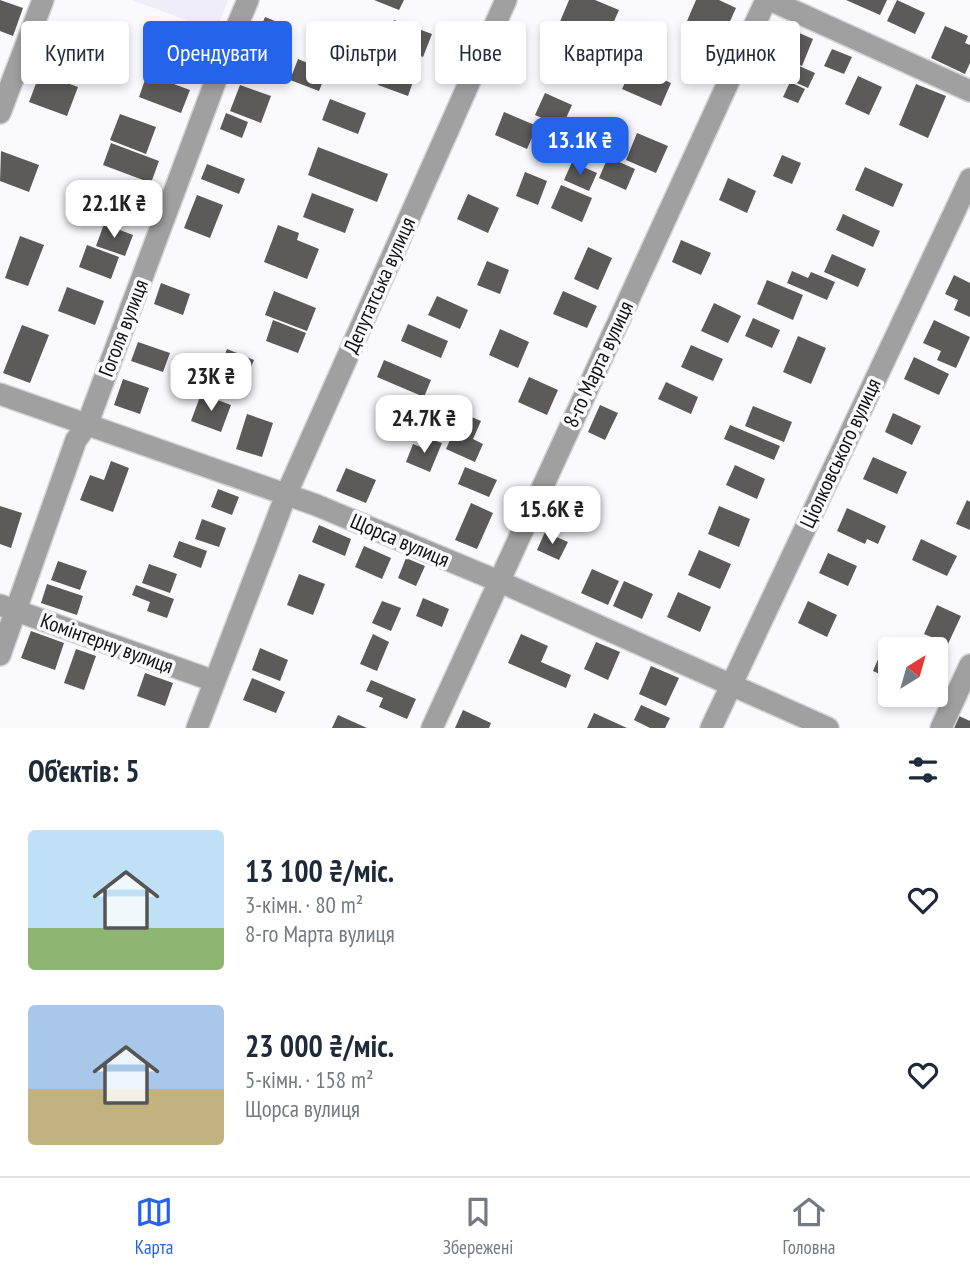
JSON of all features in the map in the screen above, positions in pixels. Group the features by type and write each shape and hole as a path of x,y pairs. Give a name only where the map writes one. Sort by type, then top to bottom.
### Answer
{"street":[{"path":"0,113 43,0"},
{"name":"Гоголя вулиця","path":"0,655 8,607 76,440 87,425 248,0"},
{"name":"Депутатська вулиця","path":"197,728 286,495 506,0"},
{"path":"768,0 970,91"},
{"name":"8-го Марта вулиця","path":"432,728 768,0"},
{"name":"Ціолковського вулиця","path":"711,728 970,179"},
{"name":"Щорса вулиця","path":"0,394 316,505 498,581 828,728"},
{"name":"Комінтерну вулиця","path":"8,607 214,681"},
{"path":"941,728 970,665"}],"shaded area":[{"path":"132,0 228,0 220,21 189,21"}],"building":[{"path":"0,0 23,8 13,36 0,31"},
{"path":"374,0 404,0 399,10"},
{"path":"569,0 595,0 619,10 614,21 560,21"},
{"path":"696,0 719,0 736,8 730,21 687,21"},
{"path":"846,0 887,0 880,15"},
{"path":"897,0 925,13 915,34 887,21"},
{"path":"945,26 968,36 965,43 970,45 970,63 965,74 931,58"},
{"path":"421,30 432,34 423,57 421,56"},
{"path":"800,33 813,39 802,66 800,65"},
{"path":"832,49 852,57 844,74 824,66"},
{"path":"298,59 306,62 306,84 322,84 319,91 292,81"},
{"path":"800,66 815,73 808,88 799,84"},
{"path":"858,76 882,87 869,115 845,104"},
{"path":"671,83 661,106 622,89 624,84"},
{"path":"36,84 70,84 78,87 67,116 29,102"},
{"path":"144,84 174,84 190,90 181,113 139,97"},
{"path":"378,84 412,84 408,96"},
{"path":"789,84 805,89 798,103 783,97"},
{"path":"916,84 946,96 928,138 899,125"},
{"path":"240,85 271,96 261,123 230,111"},
{"path":"545,93 572,105 562,127 535,115"},
{"path":"330,99 366,113 358,134 322,120"},
{"path":"504,112 537,126 527,149 495,135"},
{"path":"226,113 248,122 242,138 220,129"},
{"path":"120,114 156,127 146,154 110,140"},
{"path":"637,133 668,146 656,173 626,160"},
{"path":"111,143 159,161 151,183 103,165"},
{"path":"318,147 388,174 377,202 308,175"},
{"path":"1,151 39,165 29,192 0,181"},
{"path":"782,155 801,163 792,184 773,176"},
{"path":"608,157 635,169 626,190 599,178"},
{"path":"572,162 597,173 589,191 564,180"},
{"path":"207,164 245,179 239,194 201,179"},
{"path":"865,167 903,184 893,207 855,190"},
{"path":"525,172 547,181 538,205 516,196"},
{"path":"728,178 756,191 747,213 719,200"},
{"path":"125,182 150,191 142,213 117,204"},
{"path":"561,185 592,198 582,222 551,208"},
{"path":"312,193 354,209 345,233 303,217"},
{"path":"468,194 499,208 488,233 457,219"},
{"path":"197,195 223,205 210,238 184,228"},
{"path":"843,214 880,231 873,247 836,230"},
{"path":"104,224 133,235 125,256 96,246"},
{"path":"278,225 299,233 297,240 319,249 307,279 264,262"},
{"path":"20,236 44,245 28,286 5,278"},
{"path":"681,240 711,253 701,275 672,262"},
{"path":"87,245 119,257 111,279 79,267"},
{"path":"588,247 612,258 598,290 574,279"},
{"path":"832,254 866,269 858,287 824,272"},
{"path":"487,261 509,270 500,294 477,285"},
{"path":"792,271 808,278 811,272 835,282 827,300 787,283"},
{"path":"954,275 970,283 970,317 954,310 958,300 945,294"},
{"path":"767,280 803,295 793,320 757,304"},
{"path":"161,283 190,294 183,315 154,304"},
{"path":"67,287 104,301 95,325 58,311"},
{"path":"274,291 316,308 307,331 265,315"},
{"path":"563,291 597,306 587,328 553,314"},
{"path":"437,296 468,310 460,329 428,315"},
{"path":"714,303 741,316 728,343 701,331"},
{"path":"753,318 780,330 772,348 745,336"},
{"path":"273,320 306,333 298,353 266,341"},
{"path":"934,320 970,337 956,368 937,360 941,351 923,343"},
{"path":"408,324 448,341 441,358 401,341"},
{"path":"22,325 49,335 30,383 3,373"},
{"path":"500,329 529,342 518,368 489,355"},
{"path":"798,336 826,348 811,384 783,372"},
{"path":"138,342 170,353 163,372 131,361"},
{"path":"691,345 723,359 713,381 681,367"},
{"path":"227,349 254,360 245,381 219,370"},
{"path":"914,357 949,374 939,395 904,379"},
{"path":"384,360 431,380 424,397 377,377"},
{"path":"529,377 558,390 547,415 518,402"},
{"path":"123,379 149,388 140,414 114,405"},
{"path":"666,382 698,397 691,414 658,399"},
{"path":"201,394 231,405 221,432 191,421"},
{"path":"600,405 618,413 605,440 588,432"},
{"path":"753,406 792,422 784,442 745,426"},
{"path":"462,413 481,421 473,439 483,444 475,462 446,449"},
{"path":"893,413 921,426 912,445 885,432"},
{"path":"247,414 273,423 262,457 236,449"},
{"path":"730,425 780,446 774,460 724,439"},
{"path":"427,438 442,443 430,472 406,462 413,444 423,448"},
{"path":"873,457 907,472 897,494 863,479"},
{"path":"111,461 129,468 113,512 80,500 90,475 104,480"},
{"path":"735,465 765,479 757,499 726,485"},
{"path":"465,467 497,480 489,497 458,484"},
{"path":"346,468 376,480 366,503 336,491"},
{"path":"565,487 594,500 587,518 557,505"},
{"path":"218,489 239,497 232,515 211,507"},
{"path":"967,500 970,502 970,530 956,524"},
{"path":"471,503 493,513 477,549 455,540"},
{"path":"0,506 22,513 11,548 0,544"},
{"path":"719,506 750,519 739,547 708,534"},
{"path":"847,508 886,526 878,544 867,539 865,544 837,531"},
{"path":"202,519 226,528 219,547 195,539"},
{"path":"319,525 351,539 345,556 312,542"},
{"path":"545,532 568,542 559,560 537,550"},
{"path":"921,539 957,556 947,576 912,560"},
{"path":"179,541 207,551 201,568 173,557"},
{"path":"364,546 391,558 382,579 355,567"},
{"path":"699,550 731,564 720,589 688,575"},
{"path":"828,553 857,566 848,586 819,573"},
{"path":"406,558 425,566 416,586 398,578"},
{"path":"58,561 87,571 80,590 51,580"},
{"path":"149,564 177,574 170,593 142,583"},
{"path":"592,569 619,581 608,605 581,593"},
{"path":"299,574 325,584 313,615 287,605"},
{"path":"624,581 653,594 642,619 613,606"},
{"path":"47,584 83,596 77,615 41,603"},
{"path":"136,585 174,599 167,618 147,611 150,602 132,595"},
{"path":"678,592 711,607 700,632 667,617"},
{"path":"423,598 449,609 442,627 416,616"},
{"path":"382,601 401,608 391,631 372,623"},
{"path":"808,601 837,615 827,637 798,623"},
{"path":"937,605 961,616 948,644 948,637 924,634"},
{"path":"31,631 64,643 55,670 21,658"},
{"path":"373,634 389,642 377,671 360,664"},
{"path":"521,634 548,646 541,662 571,675 566,688 508,663"},
{"path":"596,642 620,652 608,680 584,669"},
{"path":"260,648 288,660 280,681 252,670"},
{"path":"76,649 96,656 84,690 64,683"},
{"path":"878,659 878,673 873,671"},
{"path":"651,666 679,678 666,706 639,694"},
{"path":"145,673 173,683 165,706 137,696"},
{"path":"252,678 285,692 276,713 243,700"},
{"path":"371,680 416,699 407,719 379,707 383,698 366,691"},
{"path":"641,705 670,718 665,728 650,728 634,720"},
{"path":"463,710 491,723 489,728 455,728"},
{"path":"594,713 627,728 587,728"},
{"path":"338,715 367,728 332,728"},
{"path":"959,716 970,721 970,728 954,728"}]}
